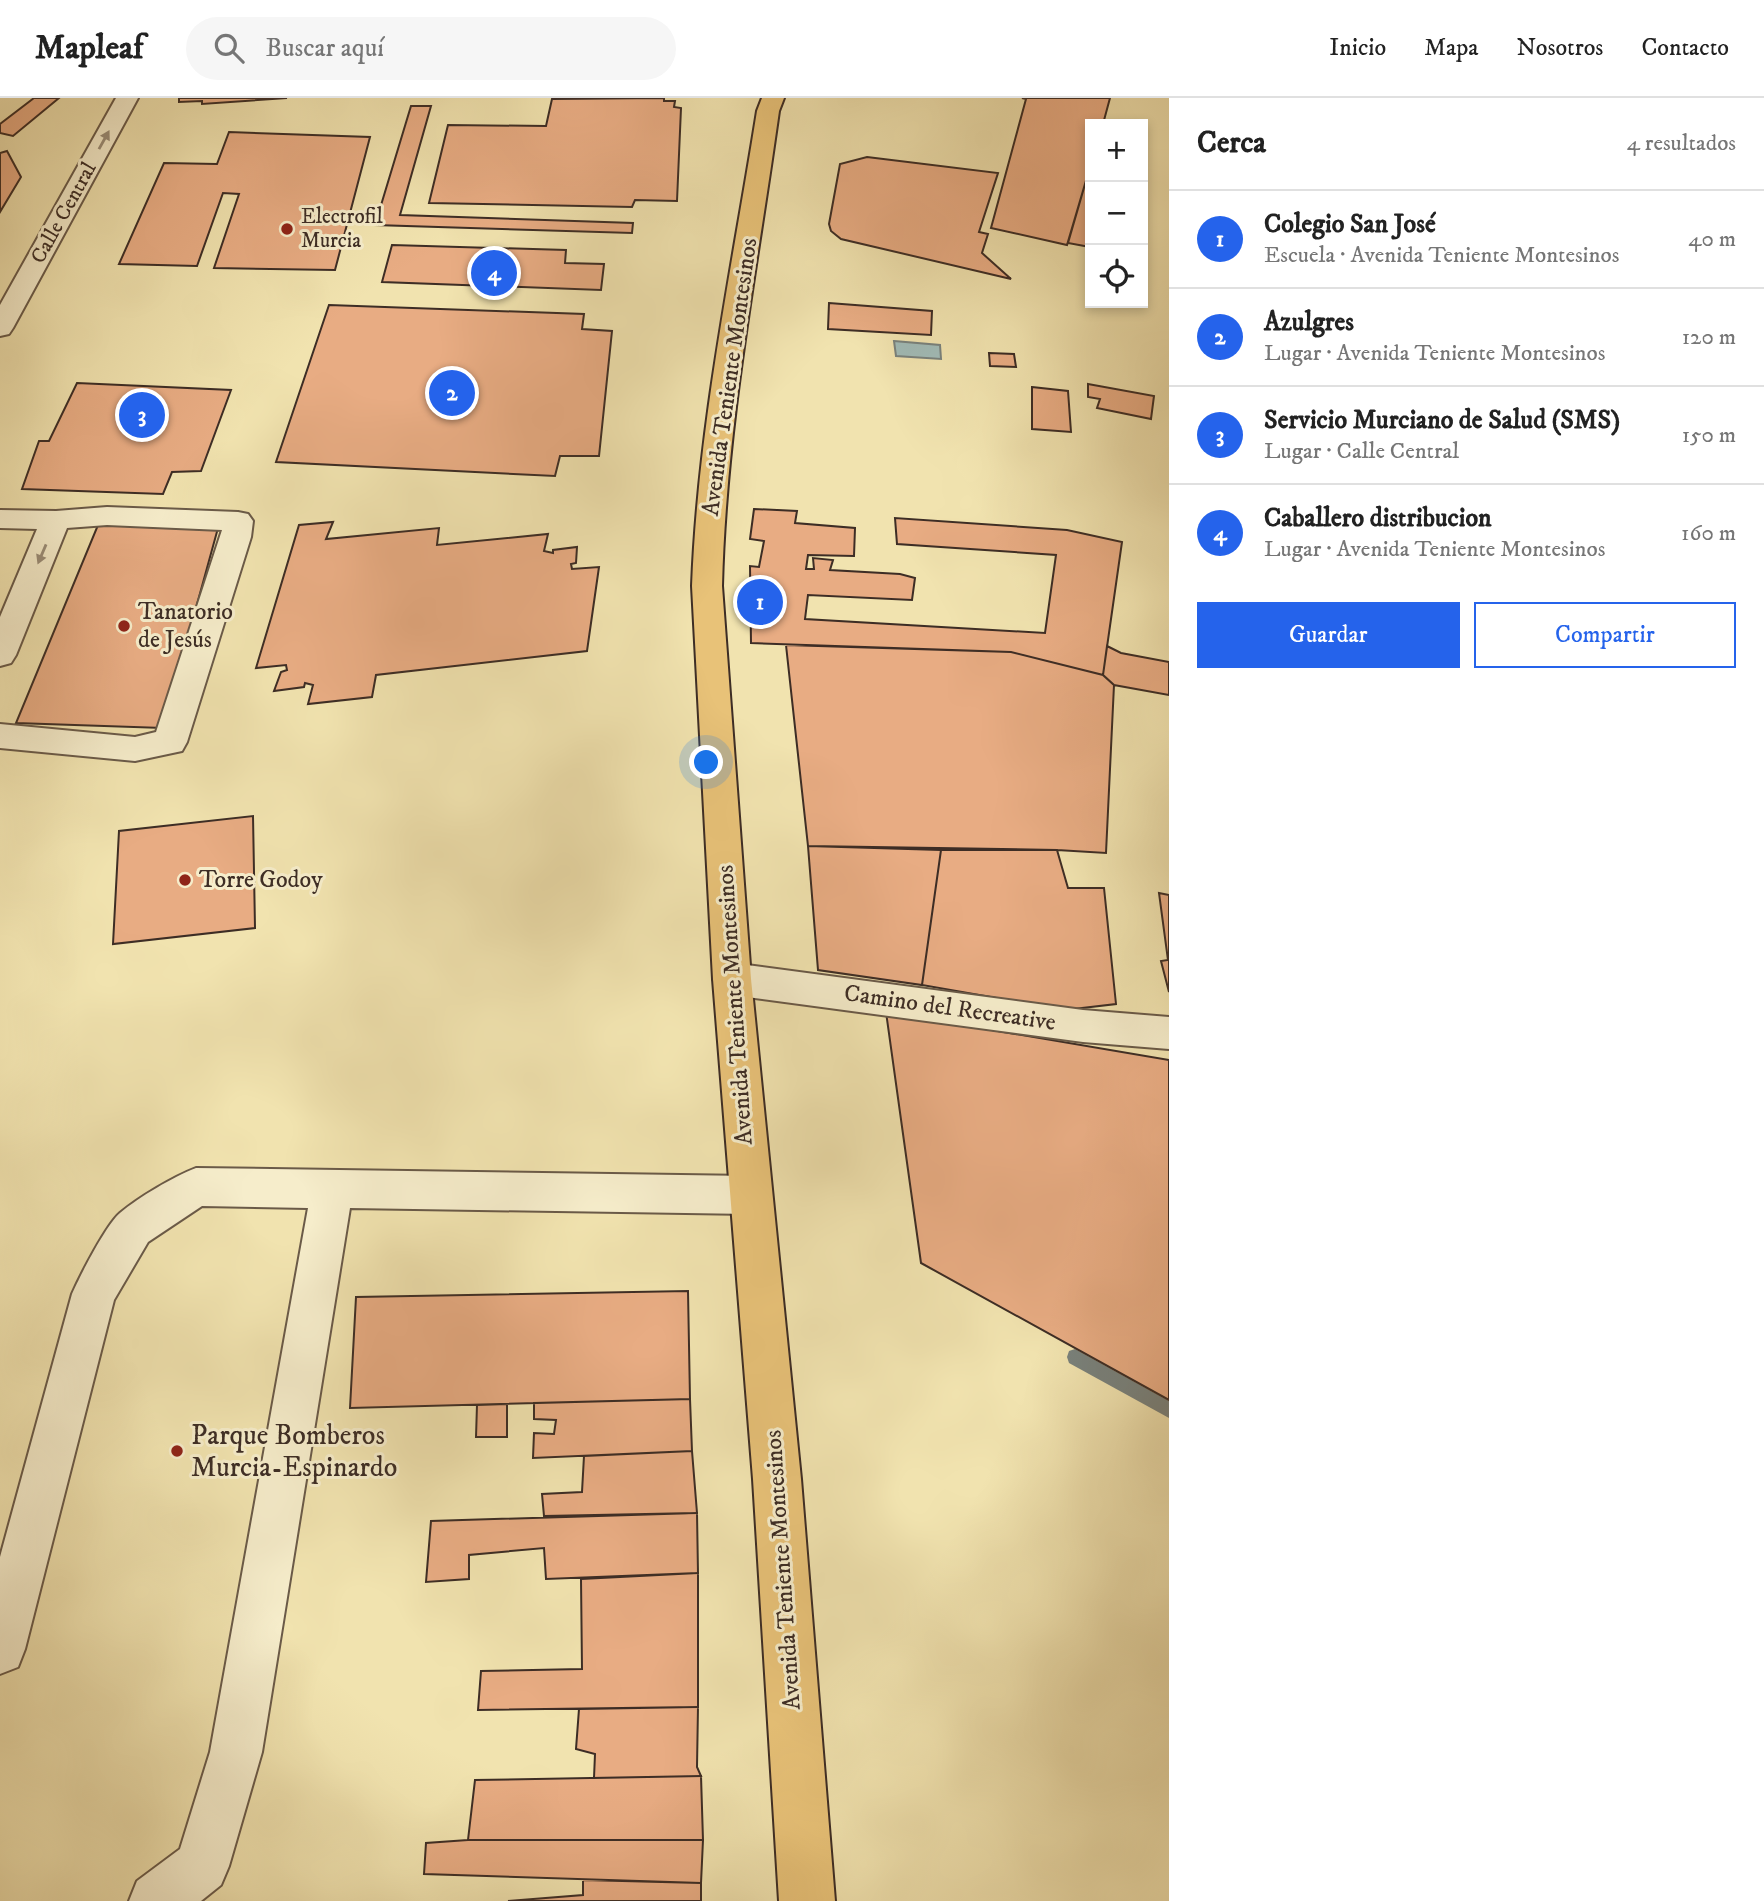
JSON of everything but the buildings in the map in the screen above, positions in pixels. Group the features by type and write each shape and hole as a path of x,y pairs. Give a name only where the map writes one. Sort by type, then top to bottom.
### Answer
{"main road":[{"name":"Avenida Teniente Montesinos","path":"769,102 717,428 707,542 709,643 732,979 777,1479 807,1901"}],"street":[{"name":"Calle Central","path":"0,328 127,98"},
{"path":"0,519 56,520 107,516 238,521 236,537 170,742 135,749 0,736"},
{"path":"0,655 56,520"},
{"name":"Camino del Recreative","path":"732,979 1083,1026 1169,1032"},
{"path":"0,1649 94,1294 133,1228 196,1187 750,1195"},
{"path":"157,1901 202,1866 236,1752 332,1189"}],"water":[{"path":"894,341 940,345 941,359 896,356"}],"waterway":[{"path":"1075,1357 1169,1410"}],"place":[{"name":"Electrofil Murcia","path":"287,229"},
{"name":"Caballero distribucion","path":"494,273"},
{"name":"Azulgres","path":"452,393"},
{"name":"Servicio Murciano de Salud (SMS)","path":"142,415"},
{"name":"Colegio San José","path":"760,602"},
{"name":"Tanatorio de Jesús","path":"124,626"},
{"name":"Torre Godoy","path":"185,880"},
{"name":"Parque Bomberos Murcia-Espinardo","path":"177,1451"}]}
